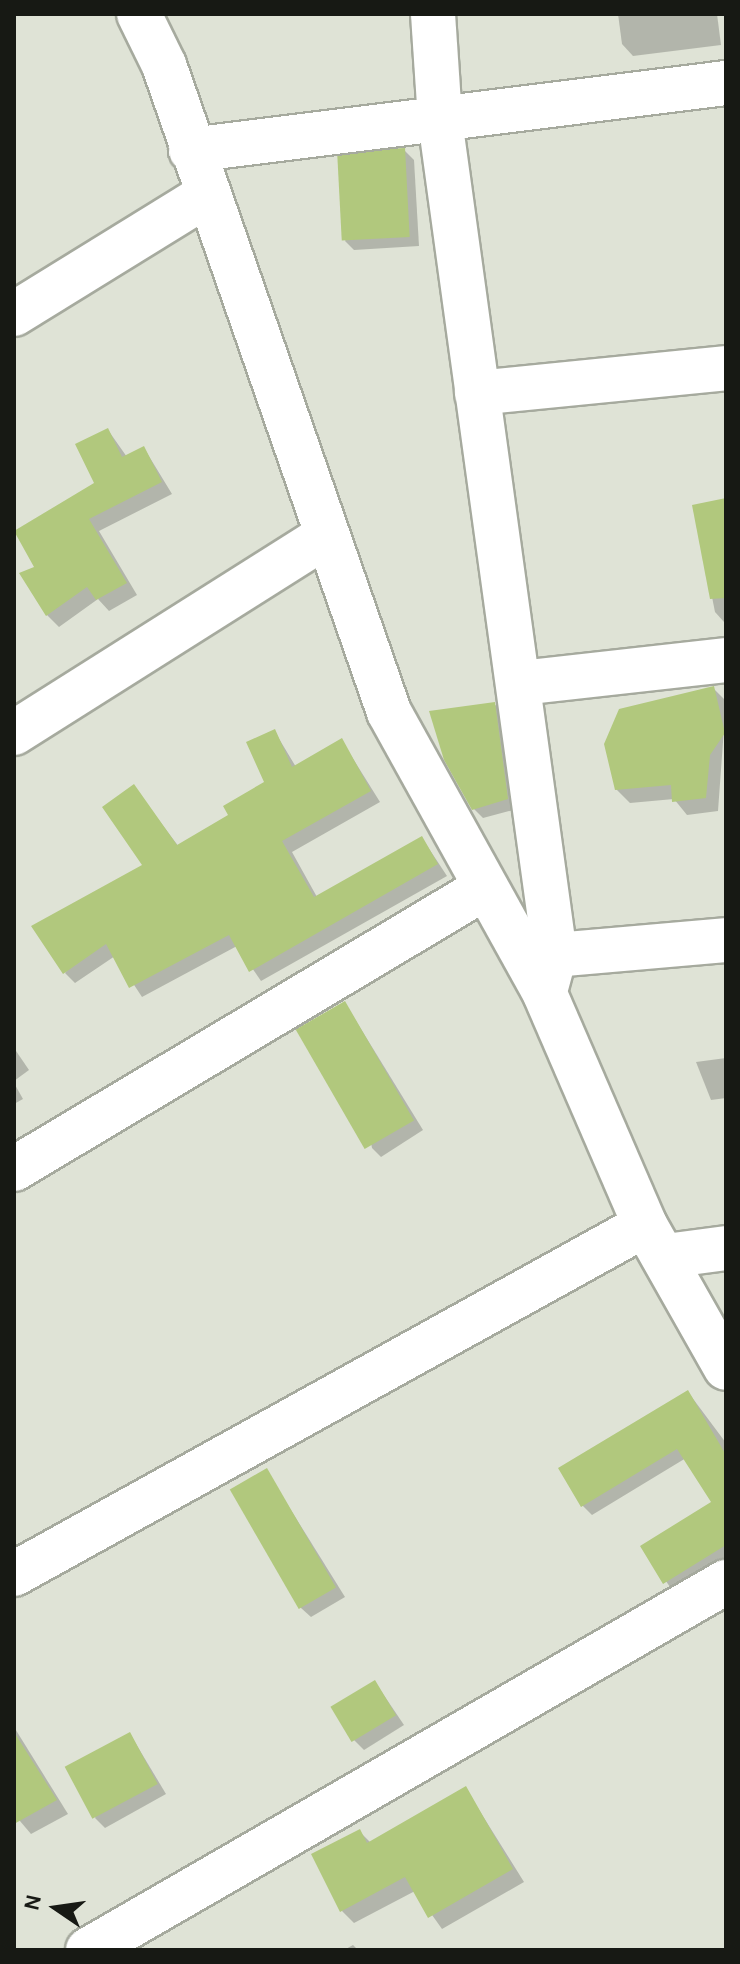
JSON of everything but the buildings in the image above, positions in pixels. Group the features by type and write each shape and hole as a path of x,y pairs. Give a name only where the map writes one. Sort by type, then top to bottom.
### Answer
{"street":[{"path":"139,14 191,150 389,712 483,889 550,975 656,1240 726,1368"},
{"path":"433,14 440,120 521,683 550,975"},
{"path":"191,150 726,83"},
{"path":"14,314 207,195"},
{"path":"477,393 726,368"},
{"path":"14,733 327,535"},
{"path":"521,683 726,660"},
{"path":"14,1169 483,889"},
{"path":"550,975 726,940"},
{"path":"14,1574 656,1240 726,1248"},
{"path":"88,1950 726,1582"}]}
